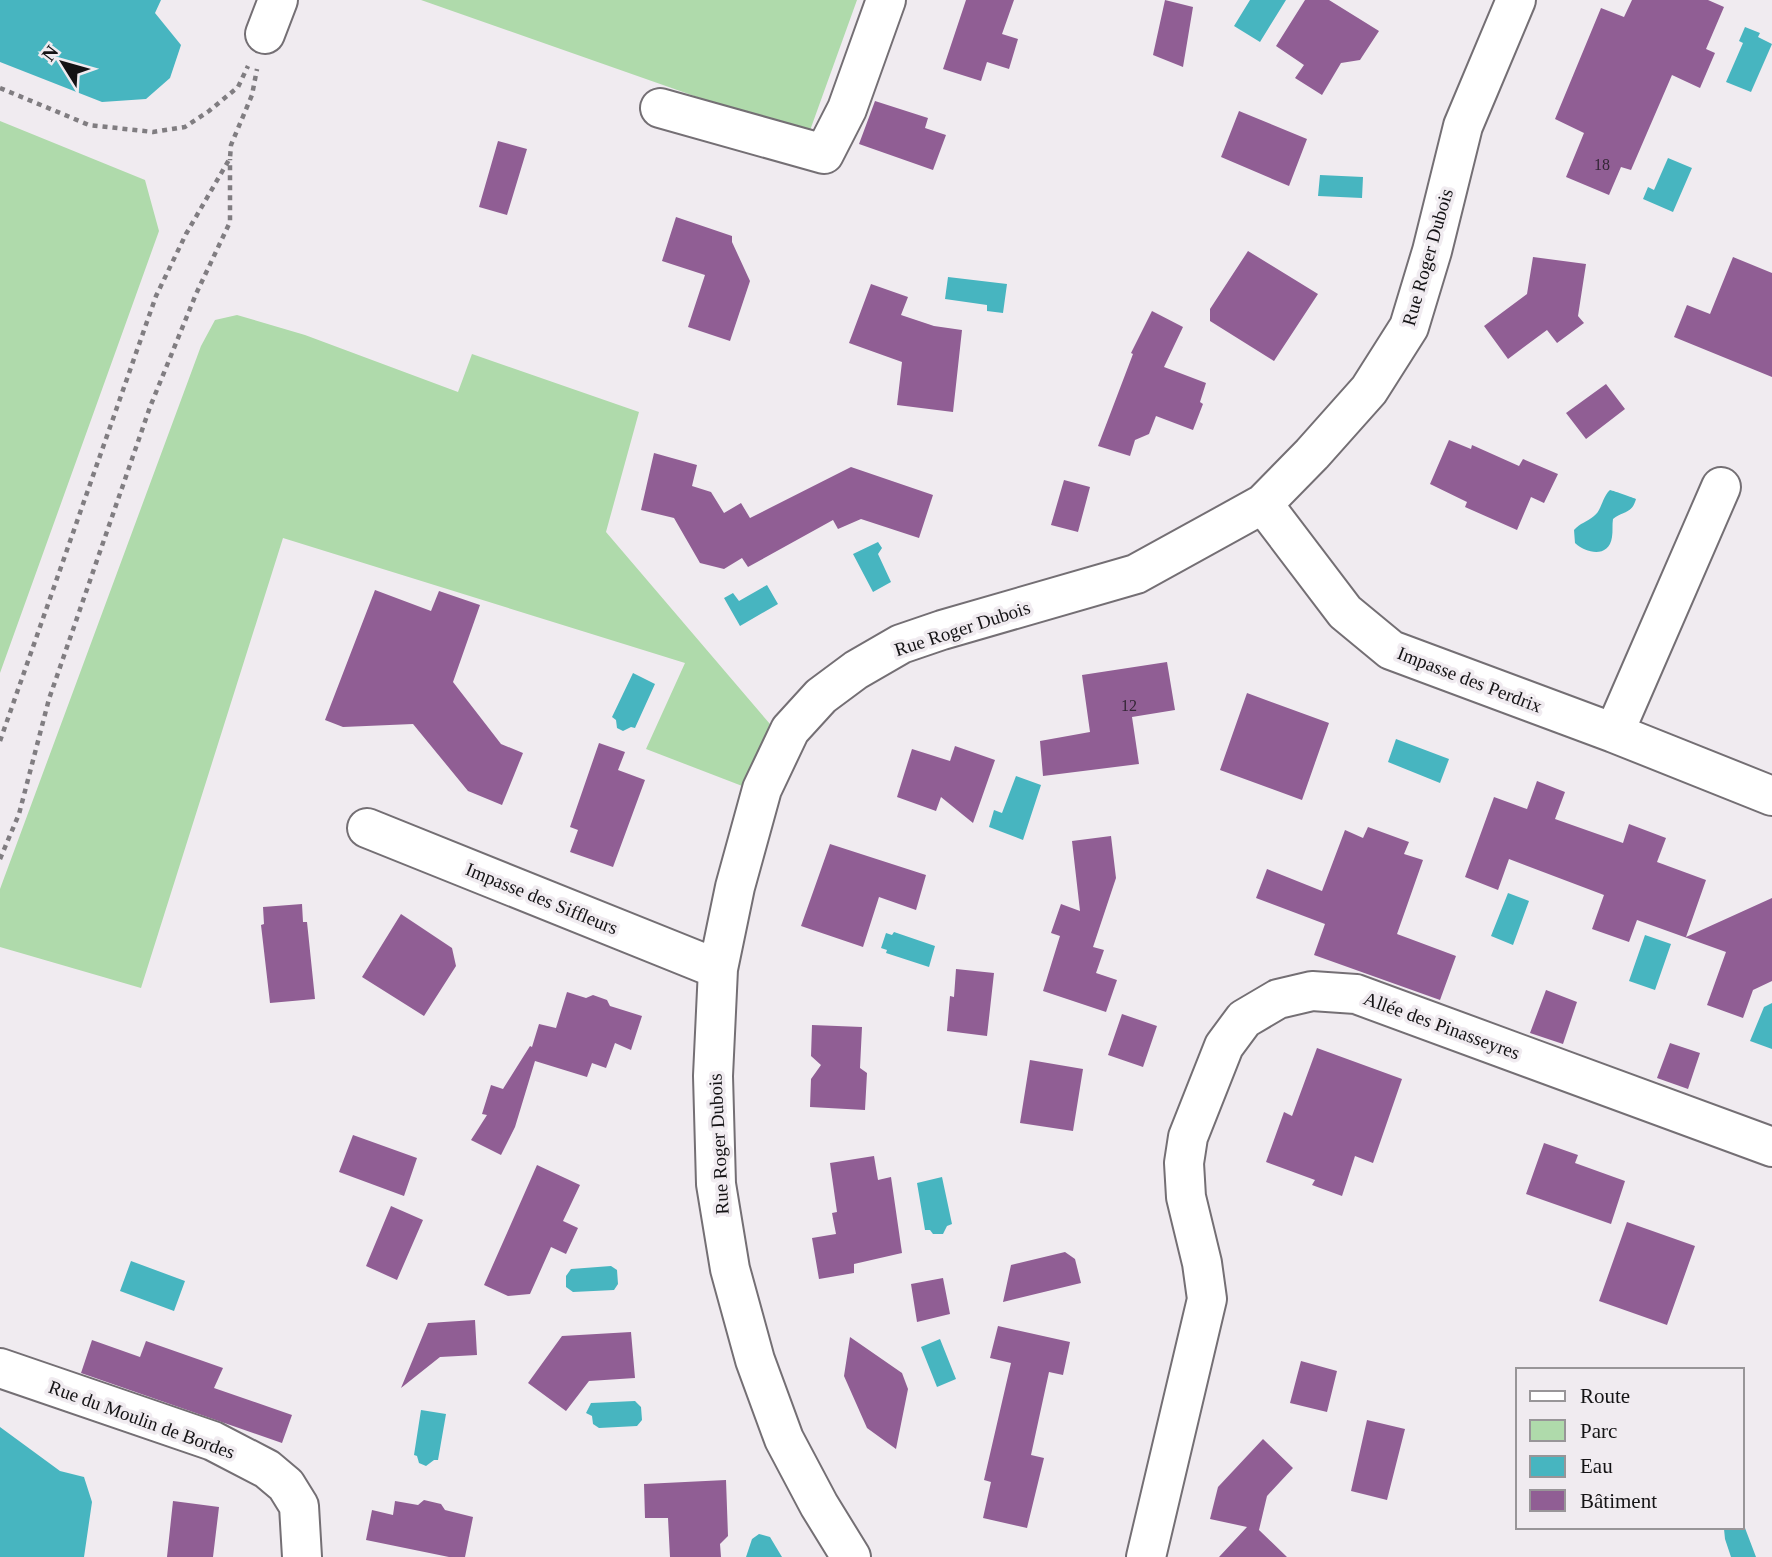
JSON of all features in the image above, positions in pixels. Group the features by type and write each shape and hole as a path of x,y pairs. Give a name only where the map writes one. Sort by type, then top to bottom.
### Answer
{"street":[{"path":"660,108 824,154 847,109 886,0"},
{"name":"Rue Roger Dubois","path":"851,1557 819,1505 785,1438 755,1360 730,1269 716,1184 713,1076 718,969 735,887 762,789 790,730 821,695 856,670 901,644 1136,574 1263,504 1312,454 1369,390 1409,327 1432,251 1463,125 1516,0"},
{"path":"1614,733 1721,486"},
{"name":"Impasse des Perdrix","path":"1263,504 1345,612 1391,650 1614,733 1772,796"},
{"name":"Impasse des Siffleurs","path":"367,828 718,969"},
{"name":"Allée des Pinasseyres","path":"1146,1557 1207,1299 1202,1263 1186,1196 1184,1163 1188,1137 1224,1046 1244,1019 1278,999 1312,991 1356,994 1772,1147"},
{"name":"Rue du Moulin de Bordes","path":"0,1368 213,1441 267,1469 286,1485 299,1506 302,1557"}],"path":[{"path":"0,88 89,125 153,132 186,127 238,87 272,17"},
{"path":"0,859 19,814 49,699 150,407 196,294 230,222 231,145 252,95 272,17"},
{"path":"0,741 156,296 186,234 230,158"}],"green space":[{"path":"421,0 857,0 808,136"},
{"path":"0,121 145,180 159,231 0,673"},
{"path":"237,315 305,335 458,392 472,354 639,412 606,532 770,724 750,789 646,749 685,663 283,538 141,988 0,947 0,889 201,346 215,320"}],"water":[{"path":"0,0 161,0 155,13 181,45 170,78 146,99 102,102 0,62"},
{"path":"1250,0 1286,0 1260,42 1234,26"},
{"path":"1745,27 1760,33 1758,37 1772,44 1751,92 1726,82 1743,43 1739,41"},
{"path":"1668,158 1692,168 1673,212 1643,199 1648,187 1654,190"},
{"path":"1320,175 1363,177 1362,198 1318,196"},
{"path":"948,277 1007,284 1003,313 987,311 987,305 945,299"},
{"path":"1610,490 1636,499 1634,504 1630,510 1613,519 1612,537 1607,548 1597,552 1585,550 1575,543 1574,530 1597,513"},
{"path":"878,542 882,548 878,554 891,582 873,592 853,554"},
{"path":"767,585 778,604 740,626 724,598 733,593 739,601"},
{"path":"633,673 655,684 635,728 623,731 617,728 616,720 612,717"},
{"path":"1396,739 1449,759 1440,783 1388,762"},
{"path":"1016,776 1041,785 1023,840 989,827 994,810 1002,813"},
{"path":"1508,893 1529,901 1513,945 1491,936"},
{"path":"894,932 935,946 929,967 886,953 887,950 881,948 886,933 892,935"},
{"path":"1645,935 1671,944 1655,990 1629,981"},
{"path":"1772,1003 1772,1049 1750,1041 1764,1007"},
{"path":"942,1177 952,1224 947,1226 943,1234 933,1234 930,1230 925,1230 917,1183"},
{"path":"131,1261 185,1281 174,1311 120,1291"},
{"path":"611,1266 617,1270 618,1284 614,1290 573,1292 566,1287 566,1276 571,1269"},
{"path":"940,1339 956,1379 937,1387 921,1347"},
{"path":"635,1401 641,1407 642,1420 637,1426 599,1428 593,1424 592,1416 586,1413 591,1403"},
{"path":"421,1410 446,1414 438,1460 426,1466 419,1463 414,1455"},
{"path":"0,1427 60,1471 84,1477 92,1502 84,1557 0,1557"},
{"path":"1744,1527 1756,1557 1731,1557 1724,1529"},
{"path":"759,1534 770,1537 782,1557 746,1557 752,1539"}],"building":[{"path":"966,0 1014,0 1002,34 1018,39 1009,69 987,62 981,81 943,69"},
{"path":"1165,0 1193,7 1183,67 1153,55"},
{"path":"1305,0 1329,0 1379,31 1360,60 1341,63 1322,95 1295,78 1304,65 1276,46"},
{"path":"1632,0 1708,0 1724,7 1706,49 1715,53 1700,88 1672,75 1631,170 1621,167 1609,195 1566,177 1584,133 1555,119 1601,8 1624,17"},
{"path":"875,101 928,118 925,128 946,135 933,170 859,144"},
{"path":"1239,111 1307,139 1289,186 1221,157"},
{"path":"498,141 527,149 507,215 479,207"},
{"path":"676,217 732,236 732,242 750,281 730,341 688,327 705,275 662,261"},
{"path":"1248,251 1318,294 1274,361 1210,321 1210,309"},
{"path":"1533,257 1586,264 1578,316 1584,323 1557,343 1547,330 1508,359 1484,326 1527,294"},
{"path":"1733,257 1772,273 1772,377 1674,337 1687,305 1710,314"},
{"path":"871,284 908,297 901,315 934,326 962,330 953,412 897,405 902,362 849,343"},
{"path":"1152,311 1183,327 1164,367 1206,383 1200,402 1203,404 1193,430 1156,416 1149,434 1135,440 1130,456 1098,446 1133,354 1131,353"},
{"path":"1606,384 1625,409 1586,439 1566,413"},
{"path":"1449,440 1471,449 1472,445 1519,466 1523,459 1558,474 1544,503 1531,497 1517,530 1465,507 1467,502 1430,484"},
{"path":"654,453 697,465 692,486 711,492 724,513 741,503 750,518 851,467 933,495 919,538 861,519 838,529 833,520 748,567 742,558 724,569 700,563 674,518 641,510"},
{"path":"1064,480 1090,487 1078,532 1051,525"},
{"path":"375,590 431,611 439,591 480,605 453,682 501,744 523,753 502,805 468,791 413,724 343,727 325,720"},
{"path":"1167,662 1175,710 1132,717 1139,764 1043,776 1040,741 1090,732 1082,675"},
{"path":"1247,693 1329,723 1302,800 1220,770"},
{"path":"599,743 625,752 618,770 645,780 613,867 570,852 578,830 570,827"},
{"path":"955,746 995,760 973,823 941,797 936,811 897,797 912,749 950,761"},
{"path":"1537,781 1565,792 1555,819 1623,843 1629,824 1666,838 1657,862 1706,880 1686,937 1772,898 1772,981 1753,990 1743,1018 1707,1005 1726,952 1637,920 1629,942 1592,929 1604,895 1509,859 1498,890 1465,877 1494,797 1527,809"},
{"path":"1368,827 1409,842 1404,854 1423,860 1397,934 1456,956 1440,1000 1314,955 1325,924 1256,898 1267,869 1322,891 1345,830 1363,838"},
{"path":"1111,836 1116,878 1093,947 1104,950 1096,973 1117,980 1106,1012 1043,991 1060,936 1051,933 1061,904 1080,911 1072,841"},
{"path":"830,844 926,875 916,910 879,897 863,947 801,926"},
{"path":"302,904 303,922 307,922 315,999 270,1003 261,925 264,924 263,907"},
{"path":"401,914 452,948 456,966 424,1016 362,977"},
{"path":"956,969 994,973 987,1036 947,1031"},
{"path":"1546,990 1577,1002 1563,1044 1530,1033"},
{"path":"567,992 586,998 593,995 607,1000 610,1006 642,1016 631,1050 615,1043 606,1068 592,1063 587,1077 535,1061 515,1127 501,1155 471,1140 487,1115 482,1114 491,1085 503,1089 530,1046 532,1047 539,1024 556,1028"},
{"path":"1122,1014 1157,1026 1143,1067 1108,1055"},
{"path":"812,1025 862,1027 860,1068 867,1073 865,1110 810,1107 811,1079 821,1065 811,1056"},
{"path":"1670,1043 1700,1053 1688,1089 1657,1078"},
{"path":"1317,1048 1402,1079 1373,1163 1355,1156 1342,1196 1312,1185 1315,1180 1266,1162 1284,1112 1292,1116"},
{"path":"1030,1060 1083,1069 1073,1131 1020,1123"},
{"path":"353,1135 417,1158 404,1196 339,1172"},
{"path":"1544,1143 1578,1155 1575,1163 1625,1181 1611,1224 1526,1194"},
{"path":"874,1156 878,1180 891,1177 902,1253 854,1264 854,1273 819,1279 812,1238 836,1234 832,1213 837,1212 830,1163"},
{"path":"537,1165 580,1185 563,1221 578,1228 566,1254 551,1247 530,1294 508,1296 484,1285"},
{"path":"391,1206 423,1220 397,1280 366,1266"},
{"path":"1627,1222 1695,1246 1667,1325 1599,1301"},
{"path":"1065,1252 1075,1259 1081,1283 1003,1302 1011,1265"},
{"path":"943,1278 950,1314 917,1322 911,1284"},
{"path":"475,1320 477,1355 440,1357 401,1388 428,1323"},
{"path":"998,1326 1070,1342 1063,1375 1049,1372 1031,1455 1044,1458 1027,1528 983,1518 991,1482 984,1480 1011,1363 990,1358"},
{"path":"631,1332 635,1378 589,1381 566,1411 528,1383 562,1336"},
{"path":"850,1337 902,1373 908,1389 896,1449 867,1428 844,1376"},
{"path":"92,1340 140,1357 146,1341 223,1368 214,1388 292,1415 282,1443 81,1373"},
{"path":"1301,1361 1337,1371 1327,1412 1290,1403"},
{"path":"1367,1420 1405,1429 1387,1500 1351,1491"},
{"path":"1263,1439 1293,1468 1267,1496 1259,1530 1287,1557 1219,1557 1247,1527 1210,1519 1218,1487"},
{"path":"726,1480 728,1536 720,1544 721,1557 670,1557 668,1518 645,1518 644,1484"},
{"path":"424,1500 441,1504 445,1510 473,1517 465,1557 449,1557 366,1540 372,1510 393,1515 395,1501 418,1505"},
{"path":"173,1501 219,1507 213,1557 167,1557"}]}
